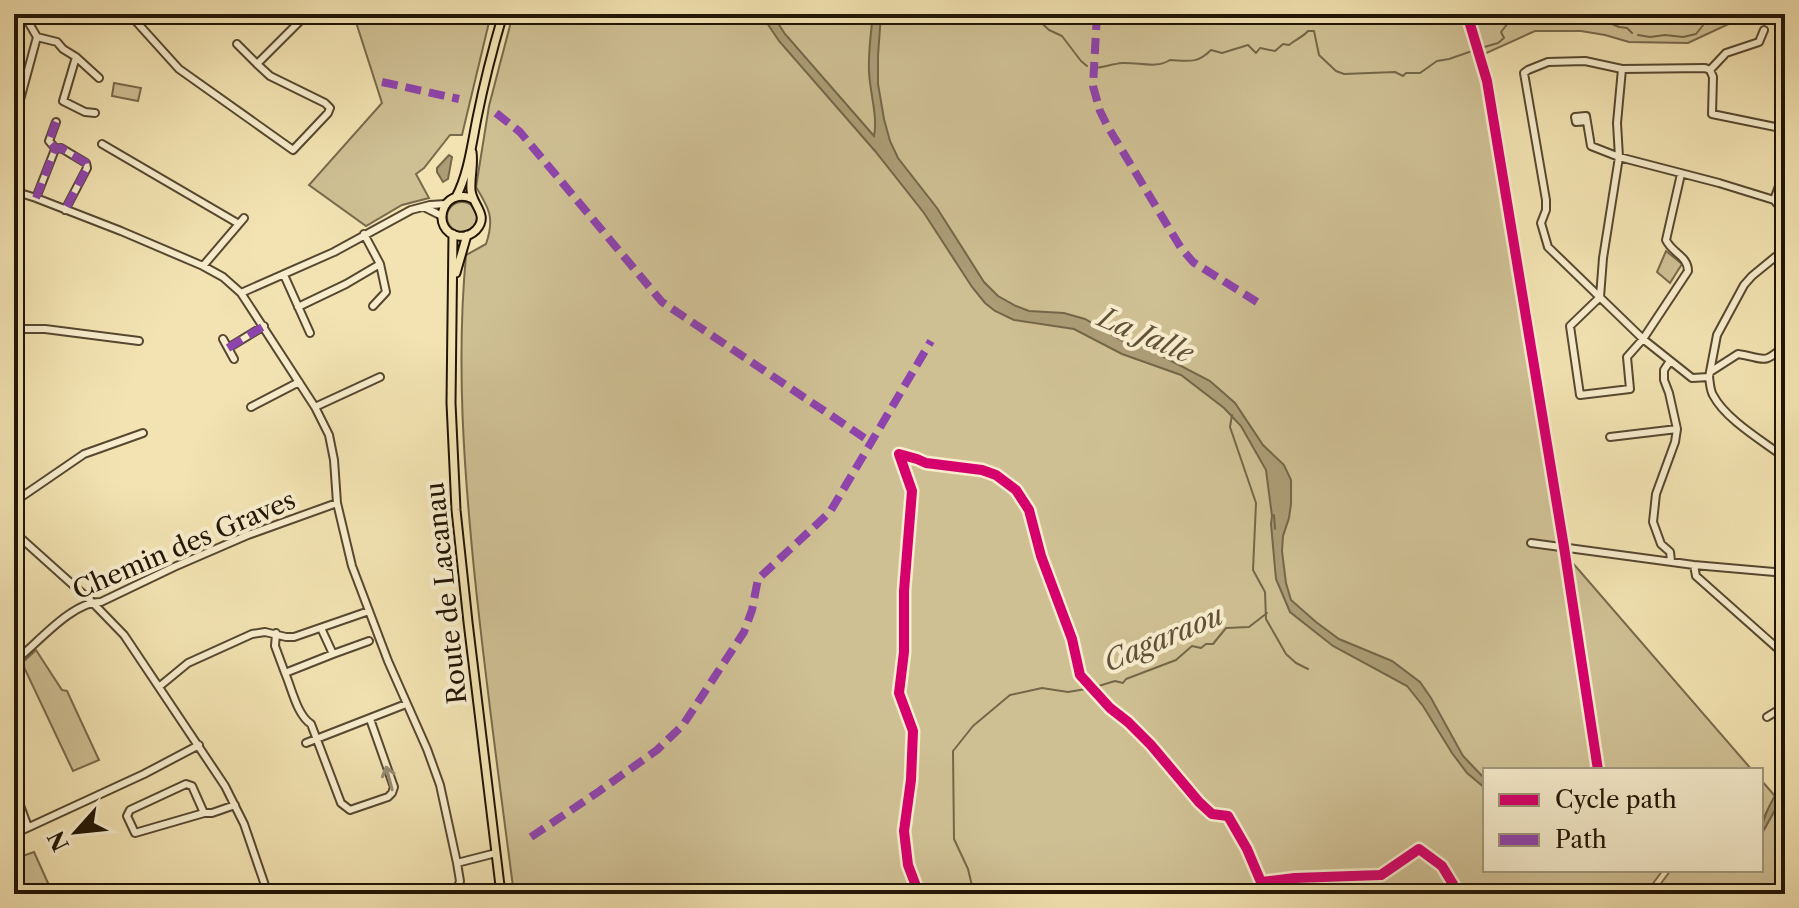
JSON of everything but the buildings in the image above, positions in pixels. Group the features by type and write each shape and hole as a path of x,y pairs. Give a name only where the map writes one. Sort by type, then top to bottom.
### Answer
{"main road":[{"path":"472,151 473,199 481,211 482,220 478,228 460,236 446,228 442,216 446,204 456,197 462,185 503,14"},
{"path":"456,197 473,199"},
{"path":"453,234 453,287"},
{"path":"453,287 467,235"},
{"name":"Route de Lacanau","path":"453,287 451,403 455,497 501,894"}],"street":[{"path":"14,122 37,37 26,18 31,14"},
{"path":"257,64 307,14"},
{"path":"134,15 179,69 293,150 330,108 270,76 237,44"},
{"path":"1710,70 1726,53 1759,42 1764,30"},
{"path":"37,37 57,42 99,78"},
{"path":"76,57 63,101 85,112 95,113"},
{"path":"1785,129 1712,114 1713,77 1710,70 1705,68 1622,69 1585,61 1548,62 1524,73 1546,200 1541,223 1548,247 1643,339 1692,378 1709,374 1738,354 1766,360 1785,345"},
{"path":"1622,69 1617,123 1619,157 1600,297 1570,326 1580,395 1630,389 1627,357 1643,339 1688,271 1684,258 1669,248 1666,240 1681,174"},
{"path":"1586,121 1591,146 1619,157 1774,200 1785,213"},
{"path":"56,122 49,141 56,149"},
{"path":"102,144 242,221 203,266"},
{"path":"56,149 61,148 87,165 65,210"},
{"path":"36,198 56,149"},
{"path":"1774,200 1785,169"},
{"path":"14,191 203,266 223,277 241,293 315,407 329,435 337,503 352,566 440,785 460,881 456,894"},
{"path":"241,293 334,252 411,210 446,204"},
{"path":"424,207 442,216"},
{"path":"364,234 380,264 386,292 373,306"},
{"path":"1785,249 1744,285 1717,335 1709,374 1712,393 1720,404 1740,425 1785,458"},
{"path":"298,307 380,264"},
{"path":"284,275 310,333"},
{"path":"228,348 264,326"},
{"path":"14,329 45,329 139,341"},
{"path":"223,339 234,359"},
{"path":"1670,361 1664,370 1664,380 1677,429 1656,494 1653,522 1661,544 1670,552 1671,561"},
{"path":"315,407 380,377"},
{"path":"251,407 299,382"},
{"path":"1610,437 1677,429"},
{"path":"14,502 84,454 143,433"},
{"name":"Chemin des Graves","path":"14,662 56,623 92,602 101,602 248,535 337,503"},
{"path":"14,532 123,634 160,686 235,805 268,894"},
{"path":"1531,543 1694,565 1785,573"},
{"path":"1694,565 1696,576 1785,655"},
{"path":"160,686 188,663 252,634 265,632 294,637 369,611"},
{"path":"321,628 333,654"},
{"path":"276,633 275,646 301,713 311,724 341,803 350,810 388,797 394,787 370,719"},
{"path":"285,673 369,641"},
{"path":"306,743 406,704"},
{"path":"1767,717 1785,706"},
{"path":"14,834 199,745"},
{"path":"204,813 192,786 186,784 130,810 127,816 135,833 235,805"},
{"path":"15,792 28,827"},
{"path":"457,863 496,853"}],"shaded area":[{"path":"360,14 491,14 462,135 450,135 416,174 429,198 402,205 366,226 309,185 382,103 355,19"},
{"path":"513,14 1750,14 1688,43 1629,42 1581,31 1535,31 1484,54 1571,561 1750,768 1483,768 1483,872 1662,872 1645,894 514,894 475,579 462,377 466,255 486,244 490,227 489,214 476,187 489,106"},
{"path":"761,14 772,14 785,34 874,136 869,50 873,14 881,14 878,84 890,141 898,158 937,208 984,282 998,296 1016,306 1029,311 1064,313 1085,319 1123,341 1143,346 1210,381 1235,403 1263,445 1284,465 1291,480 1291,504 1282,551 1291,600 1339,639 1392,661 1420,682 1463,756 1483,777 1483,786 1467,773 1407,686 1333,646 1290,612 1276,579 1266,470 1241,426 1224,408 1181,375 1122,354 1074,329 1014,320 985,303 924,213 875,151 779,41"},
{"path":"114,83 141,88 138,101 112,96"},
{"path":"449,155 452,157 448,179 443,182 437,168"},
{"path":"462,202 468,203 476,211 476,223 468,231 462,232 456,231 448,223 447,217 448,211 456,203"},
{"path":"1666,251 1682,264 1670,283 1657,272"},
{"path":"36,650 62,690 67,691 99,760 73,771 22,663"},
{"path":"1763,782 1775,796 1763,819"},
{"path":"1785,784 1785,797 1763,831 1763,822"},
{"path":"1785,797 1785,894 1653,894 1670,872 1763,872 1763,831"},
{"path":"34,852 53,894 14,894 14,859"}],"waterway":[{"path":"1032,14 1049,30 1062,36 1087,66"},
{"path":"1638,35 1683,37 1696,34 1712,14"},
{"path":"1481,48 1504,38 1501,32 1512,18 1526,22 1536,17 1560,21 1585,18 1627,28 1632,33"},
{"path":"1095,68 1122,63 1153,65 1170,60 1192,61 1211,50 1222,53 1248,45 1256,53 1260,48 1275,51 1308,31 1314,31 1319,55 1336,71 1344,74 1395,72 1403,76 1406,73 1420,73 1437,61 1475,50"},
{"path":"1232,415 1230,427 1256,503 1253,570 1265,592 1266,619 1286,654 1308,669"},
{"name":"La Jalle","path":"1274,515 1275,529"},
{"name":"Cagaraou","path":"974,894 968,869 954,839 953,751 973,726 1010,695 1042,688 1068,692 1115,681 1123,683 1126,679 1176,660 1192,646 1201,648 1213,644 1226,628 1249,627 1267,613"}],"marked path":[{"path":"1097,14 1093,86 1108,127 1181,248 1193,262 1257,302"},
{"path":"382,82 459,99"},
{"path":"496,113 520,132 662,302 872,443"},
{"path":"56,122 49,141 56,149"},
{"path":"36,198 54,152 61,148 86,163 87,168 65,210"},
{"path":"228,348 264,326"},
{"path":"531,837 657,750 683,725 744,632 758,579 830,512 931,341"}],"cycle path":[{"path":"1467,14 1487,81 1598,768"},
{"path":"919,894 908,865 904,831 911,780 913,731 899,693 912,491 899,454 926,463 982,470 996,475 1016,490 1029,510 1041,556 1072,639 1080,675 1110,708 1151,745 1199,802 1212,814 1228,816 1261,882 1381,875 1419,849 1442,866 1459,894"}]}
